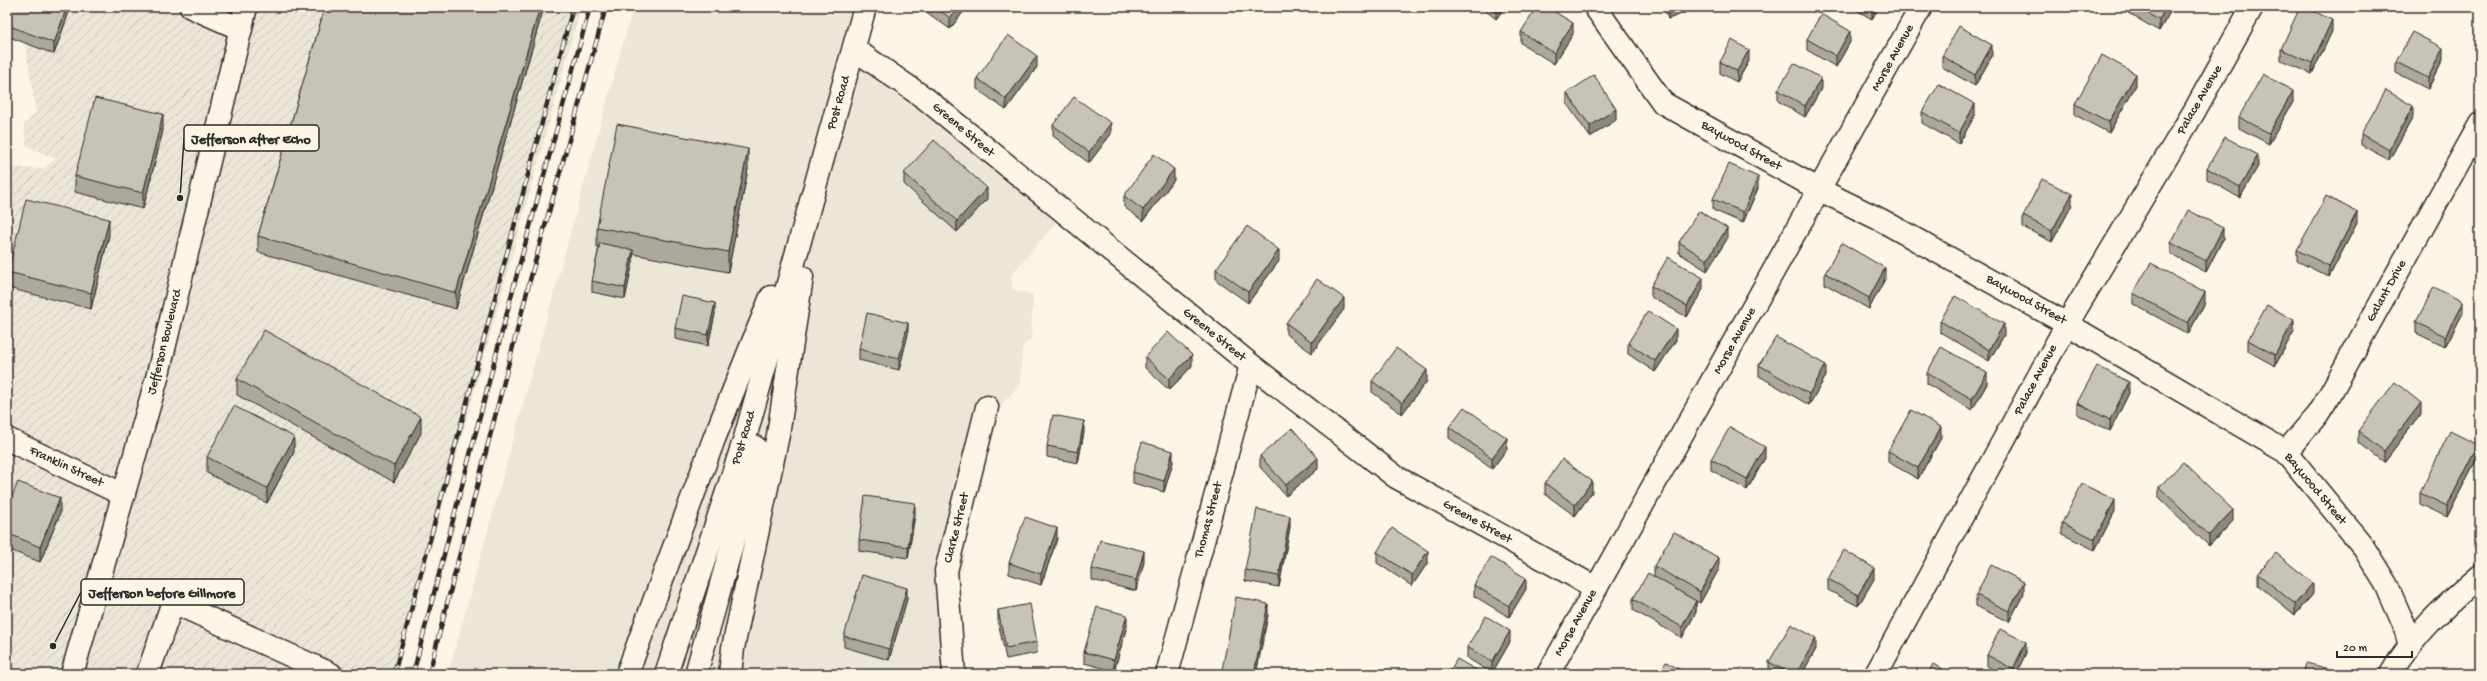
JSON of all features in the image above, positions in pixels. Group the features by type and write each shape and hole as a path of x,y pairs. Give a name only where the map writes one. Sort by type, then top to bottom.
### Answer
{"street":[{"path":"191,7 241,29"},
{"name":"Jefferson Boulevard","path":"72,674 158,378 246,7"},
{"name":"Post Road","path":"666,674 745,438 865,7"},
{"name":"Baywood Street","path":"1594,7 1663,103 1820,190 1881,220 2067,324 2286,452 2362,545 2386,584 2405,627 2409,643"},
{"name":"Morse Avenue","path":"1548,674 1820,190 1920,7"},
{"name":"Palace Avenue","path":"1876,674 2067,324 2195,110 2252,7"},
{"name":"Greene Street","path":"854,49 926,99 1251,365 1396,478 1596,588"},
{"name":"Galant Drive","path":"2286,452 2317,416 2329,396 2480,124"},
{"path":"627,674 714,439 811,198"},
{"path":"730,674 733,648 778,435 811,198"},
{"name":"Post Road","path":"696,674 735,534 811,198"},
{"name":"Thomas Street","path":"1166,674 1251,365"},
{"name":"Clarke Street","path":"954,674 946,572 987,407"},
{"name":"Franklin Street","path":"7,439 124,494"},
{"path":"2391,674 2409,643 2447,603 2480,576"},
{"path":"152,673 173,602 331,674"}],"shaded area":[{"path":"19,7 581,7 396,674 7,674 7,460 15,443 7,436 7,167 43,169 56,159 27,146 24,126 36,112"},
{"path":"633,7 867,7 860,35 986,135 1063,215 1011,275 1013,290 1033,295 1031,339 1022,348 1020,384 1002,404 973,511 953,616 955,674 448,674"}],"building":[{"path":"13,7 67,7 54,43 7,25"},
{"path":"325,7 540,7 456,293 258,236"},
{"path":"935,7 959,7 950,18"},
{"path":"1537,7 1547,7 1573,23 1554,53 1521,32"},
{"path":"2137,7 2166,7 2159,20"},
{"path":"2300,7 2305,7 2332,20 2312,63 2281,49"},
{"path":"1821,14 1850,31 1836,56 1807,39"},
{"path":"1959,26 1992,45 1975,75 1942,56"},
{"path":"2412,32 2443,48 2428,78 2396,62"},
{"path":"1008,35 1037,56 1006,99 977,78"},
{"path":"1732,40 1749,50 1737,71 1720,62"},
{"path":"2102,55 2136,74 2109,122 2075,104"},
{"path":"1794,63 1821,78 1805,106 1778,90"},
{"path":"2263,74 2293,91 2269,133 2239,117"},
{"path":"1594,75 1616,109 1590,126 1567,93"},
{"path":"1939,84 1975,104 1959,133 1922,112"},
{"path":"2386,90 2413,106 2389,150 2361,134"},
{"path":"1074,97 1111,123 1089,152 1053,125"},
{"path":"95,98 163,114 143,193 75,176"},
{"path":"617,124 748,149 728,252 597,227"},
{"path":"2225,137 2258,155 2240,187 2207,168"},
{"path":"934,140 987,188 957,221 904,173"},
{"path":"1154,154 1174,169 1143,210 1124,196"},
{"path":"1729,164 1758,177 1743,212 1713,199"},
{"path":"2042,179 2072,194 2052,231 2023,216"},
{"path":"2326,196 2357,212 2329,266 2297,250"},
{"path":"26,199 109,219 91,293 8,272"},
{"path":"2188,210 2223,228 2206,261 2171,243"},
{"path":"1699,211 1727,228 1707,260 1679,242"},
{"path":"1247,226 1279,250 1248,292 1216,269"},
{"path":"600,243 633,250 625,288 592,281"},
{"path":"1842,243 1885,268 1869,298 1825,273"},
{"path":"1668,257 1703,278 1687,306 1651,286"},
{"path":"2151,263 2205,292 2188,323 2133,293"},
{"path":"1317,279 1344,298 1312,342 1286,323"},
{"path":"2434,287 2463,302 2445,336 2416,322"},
{"path":"682,296 715,303 708,335 675,328"},
{"path":"1955,296 2004,324 1989,350 1940,321"},
{"path":"2267,305 2294,320 2275,355 2248,340"},
{"path":"1648,311 1676,329 1655,361 1628,343"},
{"path":"867,313 908,323 899,359 859,349"},
{"path":"264,330 421,417 394,466 237,379"},
{"path":"1168,332 1192,355 1169,379 1145,357"},
{"path":"1776,337 1826,365 1809,394 1759,365"},
{"path":"1941,347 1987,373 1972,399 1927,373"},
{"path":"1396,348 1427,370 1402,403 1372,381"},
{"path":"2097,366 2129,382 2110,420 2077,403"},
{"path":"2395,382 2421,403 2384,451 2358,431"},
{"path":"234,406 294,437 267,488 207,457"},
{"path":"1464,407 1507,438 1492,458 1449,427"},
{"path":"1911,410 1941,427 1918,468 1888,451"},
{"path":"1053,415 1084,421 1078,452 1047,446"},
{"path":"1730,427 1765,447 1747,479 1711,459"},
{"path":"1292,428 1318,458 1286,485 1260,456"},
{"path":"2450,431 2478,445 2447,506 2420,493"},
{"path":"1142,442 1173,451 1164,481 1133,472"},
{"path":"1562,459 1592,481 1575,505 1545,483"},
{"path":"2183,462 2233,510 2209,535 2159,487"},
{"path":"18,482 60,498 40,547 7,533 7,508"},
{"path":"2082,484 2115,500 2095,539 2062,523"},
{"path":"865,496 915,503 908,547 859,540"},
{"path":"1257,509 1290,516 1279,576 1245,570"},
{"path":"1025,517 1057,528 1041,574 1009,563"},
{"path":"1392,528 1428,551 1412,575 1377,552"},
{"path":"1674,532 1719,558 1700,592 1654,566"},
{"path":"1100,540 1144,551 1136,580 1092,569"},
{"path":"1844,550 1874,568 1858,595 1828,579"},
{"path":"2276,553 2313,583 2295,604 2258,574"},
{"path":"1491,557 1526,578 1509,606 1474,585"},
{"path":"1991,565 2024,582 2009,611 1976,595"},
{"path":"1648,573 1696,601 1682,627 1633,599"},
{"path":"862,575 907,588 889,649 844,636"},
{"path":"1236,597 1268,604 1254,674 1240,674 1222,670"},
{"path":"1030,604 1037,642 1006,648 998,610"},
{"path":"1097,607 1127,615 1114,660 1084,652"},
{"path":"1486,616 1510,631 1492,662 1467,647"},
{"path":"1791,624 1816,638 1796,674 1791,674 1769,662"},
{"path":"2000,629 2026,642 2013,669 1987,655"},
{"path":"1457,659 1483,674 1448,674"},
{"path":"1666,662 1688,674 1659,674"},
{"path":"2306,663 2337,671 2336,674 2303,674"},
{"path":"1933,664 1951,674 1928,674"}],"railway":[{"path":"394,674 573,7"},
{"path":"413,674 517,274 590,7"},
{"path":"429,674 530,280 606,7"}],"place":[{"name":"Jefferson after Echo","path":"180,198"},
{"name":"Jefferson before Gillmore","path":"53,646"}]}
